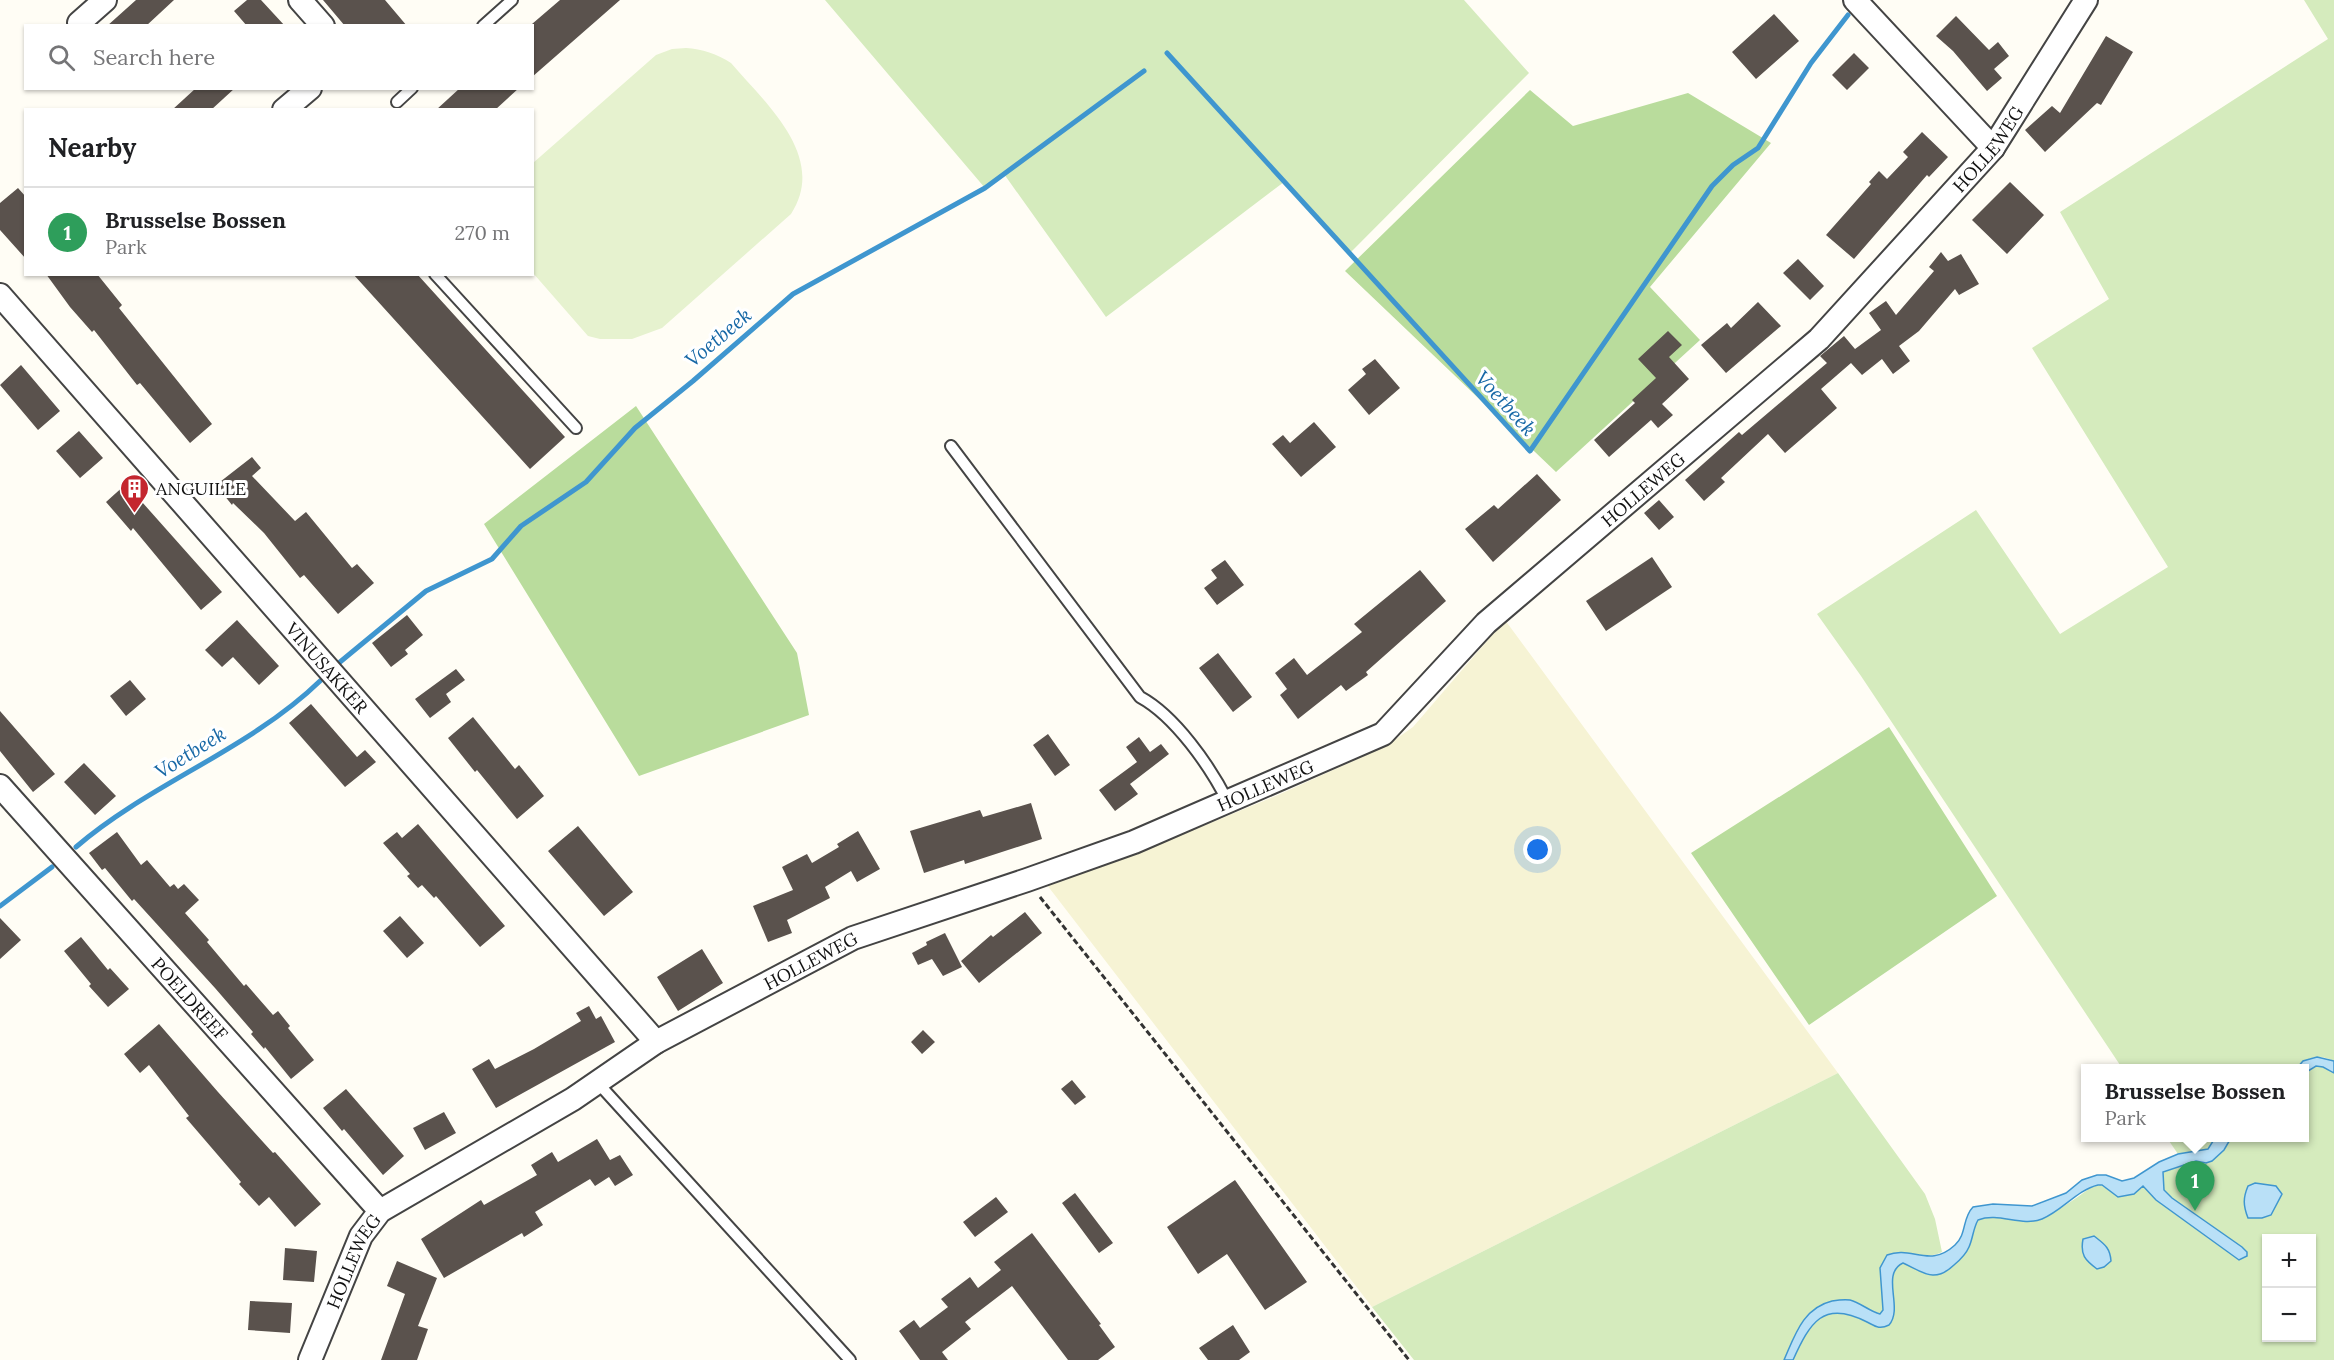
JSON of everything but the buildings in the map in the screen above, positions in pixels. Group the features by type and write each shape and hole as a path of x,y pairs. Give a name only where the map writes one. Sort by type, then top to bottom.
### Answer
{"street":[{"path":"79,23 105,0"},
{"path":"300,0 321,24"},
{"path":"1854,0 1993,148"},
{"name":"HOLLEWEG","path":"310,1360 361,1236 380,1211 573,1099 656,1042 853,938 1134,842 1383,734 1486,624 1819,339 1993,148 2086,0"},
{"path":"286,108 308,90"},
{"name":"VINUSAKKER","path":"0,295 656,1042"},
{"name":"POELDREEF","path":"0,786 380,1211"}],"lane":[{"path":"485,24 512,0"},
{"path":"397,102 410,90"},
{"path":"437,276 576,428"},
{"path":"951,446 1140,697 1171,720 1218,782 1228,802"},
{"path":"597,1082 850,1360"}],"path":[{"path":"1027,880 1409,1360"}],"shaded area":[{"path":"1505,620 1838,1073 1372,1307 1047,885 1118,861 1278,795 1386,746 1413,727"}],"green space":[{"path":"825,0 1464,0 1529,73 1351,252 1284,182 1106,317 1004,174 985,188"},
{"path":"2304,0 2334,0 2334,1061 2314,1057 2302,1064 2119,1064 1861,676 1817,614 1976,510 2060,634 2168,567 2032,348 2109,299 2060,212 2328,39"},
{"path":"686,48 709,52 731,63 788,132 798,152 802,172 800,193 791,214 662,328 632,339 600,339 588,336 534,274 534,162 656,55 672,49"},
{"path":"1530,90 1573,126 1688,93 1771,143 1650,287 1700,340 1556,472 1345,271"},
{"path":"636,406 797,653 809,715 639,776 484,524"},
{"path":"1889,727 1997,896 1809,1025 1691,853"},
{"path":"2316,1066 2334,1073 2334,1360 1793,1360 1805,1335 1819,1318 1828,1314 1839,1313 1852,1316 1877,1326 1889,1325 1893,1318 1892,1283 1896,1268 1903,1263 1924,1273 1936,1275 1943,1273 1965,1254 1975,1226 1981,1218 2032,1221 2055,1212 2093,1186 2101,1185 2105,1188 2143,1186 2162,1172 2173,1168 2196,1161 2212,1161 2229,1142 2309,1142 2309,1071"},
{"path":"1838,1073 1925,1194 1935,1219 1942,1252 1928,1256 1901,1253 1887,1255 1883,1310 1880,1314 1861,1305 1809,1313 1796,1332 1784,1360 1414,1360 1372,1307"},
{"path":"2170,1142 2213,1142 2209,1149 2178,1154"}],"water":[{"path":"2317,1057 2334,1061 2334,1073 2316,1066 2309,1070 2309,1064 2300,1064"},
{"path":"2212,1142 2229,1142 2212,1161 2206,1163 2196,1161 2163,1172 2164,1190 2242,1247 2247,1252 2247,1256 2239,1260 2156,1200 2143,1186 2134,1194 2118,1197 2102,1185 2098,1185 2083,1191 2042,1219 2026,1221 1986,1218 1978,1220 1966,1252 1947,1271 1934,1275 1928,1274 1903,1263 1896,1268 1892,1283 1894,1310 1889,1325 1877,1327 1852,1316 1839,1313 1829,1314 1812,1326 1793,1360 1784,1360 1801,1324 1807,1316 1822,1305 1834,1301 1850,1300 1880,1314 1883,1310 1880,1268 1887,1255 1905,1253 1929,1256 1946,1252 1959,1241 1967,1216 1973,1207 1993,1204 2032,1206 2066,1193 2082,1180 2097,1175 2106,1175 2122,1181 2134,1178 2159,1162 2178,1154 2208,1149"},
{"path":"2255,1183 2276,1186 2282,1194 2271,1215 2262,1218 2248,1218 2244,1205 2245,1194 2248,1186"},
{"path":"2094,1236 2108,1249 2111,1261 2097,1269 2087,1260 2082,1249 2083,1239"}],"waterway":[{"name":"Voetbeek","path":"1167,53 1530,451 1712,186 1733,165 1758,148 1811,63 1848,15"},
{"name":"Voetbeek","path":"340,662 426,591 492,559 521,526 586,482 635,428 793,294 985,188 1144,71"},
{"name":"Voetbeek","path":"76,847 135,804 263,727 320,681"},
{"name":"Voetbeek","path":"0,906 52,867"}],"place":[{"name":"ANGUILLE","path":"135,514"},
{"name":"Brusselse Bossen","path":"2195,1211"}]}
